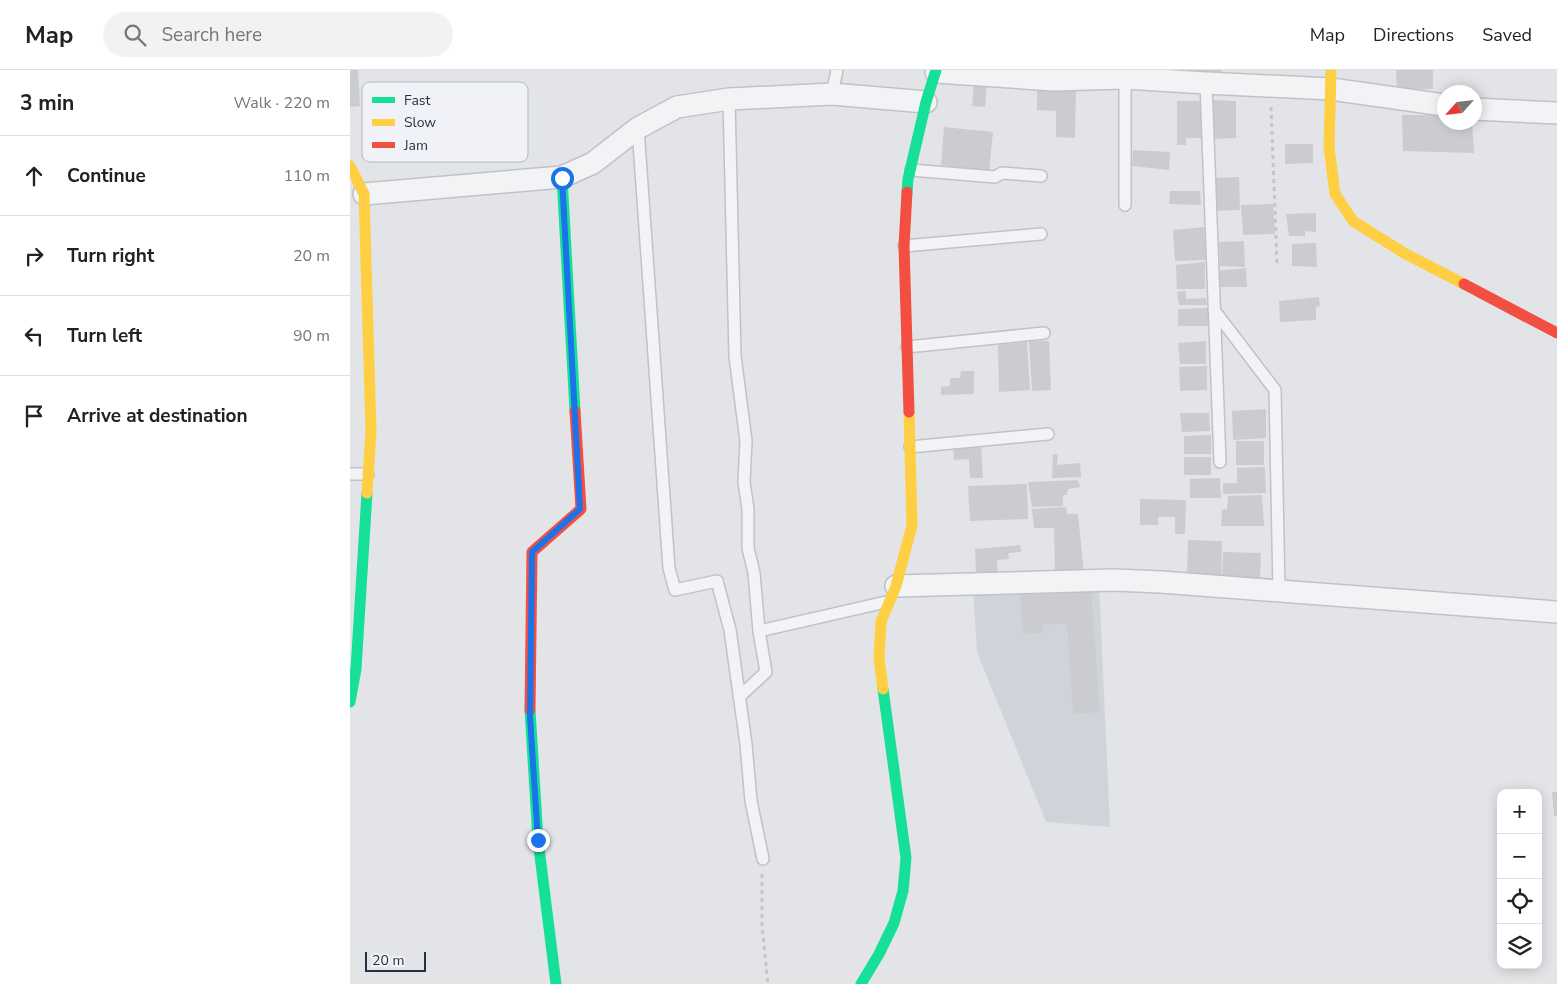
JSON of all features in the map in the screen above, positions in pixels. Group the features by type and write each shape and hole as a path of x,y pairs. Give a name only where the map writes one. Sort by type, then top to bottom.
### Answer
{"street":[{"path":"861,984 879,954 894,923 903,891 906,858 879,658 881,622 893,594 912,525 904,246 908,180 926,102 936,71 1125,78 1172,75 1206,83 1270,86 1331,79 1437,103"},
{"path":"1331,79 1329,147 1334,194 1353,221 1404,253 1557,334"},
{"path":"364,194 562,178 592,163 638,128 677,107 728,99 832,94 926,102"},
{"path":"1482,110 1557,113"},
{"path":"350,166 364,194 371,431 356,669 350,702"},
{"path":"556,984 538,840 530,717 532,552 580,509 562,178"},
{"path":"893,594 1114,580 1279,590 1557,612"}],"lane":[{"path":"832,94 837,70"},
{"path":"1125,78 1125,205"},
{"path":"1206,83 1220,462"},
{"path":"728,99 735,356 746,441 744,482 748,509 748,548 754,573 759,631 766,672 739,697"},
{"path":"638,128 669,568 675,590 717,581 730,630 746,744 751,801 762,859"},
{"path":"911,170 995,177 1002,173 1041,176"},
{"path":"904,246 1041,234"},
{"path":"1214,310 1275,390 1279,590"},
{"path":"907,347 1044,333"},
{"path":"910,447 1048,434"},
{"path":"350,474 368,474"},
{"path":"759,631 893,594"}],"path":[{"path":"1270,86 1277,263"},
{"path":"762,859 762,926 768,984"}],"shaded area":[{"path":"1099,583 1110,827 1046,822 977,652 973,588"}],"building":[{"path":"350,70 358,70 360,106 350,107"},
{"path":"1185,70 1221,70 1222,74 1184,73"},
{"path":"1396,70 1433,70 1433,89 1397,90"},
{"path":"974,81 987,83 985,107 972,106"},
{"path":"1037,86 1076,88 1075,138 1056,137 1056,111 1037,110"},
{"path":"1213,100 1236,101 1236,138 1214,139"},
{"path":"1177,101 1204,101 1204,138 1186,138 1186,145 1177,145"},
{"path":"1402,115 1437,115 1437,130 1473,130 1474,153 1403,151"},
{"path":"944,127 993,132 989,171 941,165"},
{"path":"1285,144 1313,144 1313,163 1285,164"},
{"path":"1133,150 1170,152 1169,170 1132,166"},
{"path":"1239,177 1240,210 1212,211 1211,178"},
{"path":"1170,191 1200,191 1201,205 1169,204"},
{"path":"1273,204 1275,234 1243,235 1241,205"},
{"path":"1316,213 1316,232 1305,231 1305,236 1289,236 1286,214"},
{"path":"1204,227 1206,260 1175,261 1173,230"},
{"path":"1244,241 1245,267 1220,266 1219,242"},
{"path":"1316,243 1317,267 1292,266 1292,244"},
{"path":"1205,262 1205,289 1177,289 1176,265"},
{"path":"1246,268 1247,287 1219,287 1218,271"},
{"path":"1186,291 1186,299 1206,298 1207,305 1179,305 1177,292"},
{"path":"1319,297 1320,306 1316,307 1316,320 1280,322 1279,301"},
{"path":"1208,308 1208,326 1178,326 1178,309"},
{"path":"1029,341 1049,341 1051,390 1032,391"},
{"path":"1206,341 1206,364 1180,364 1178,343"},
{"path":"1027,342 1030,390 999,392 998,345"},
{"path":"1207,366 1207,390 1180,391 1179,367"},
{"path":"961,371 974,371 974,394 941,395 941,387 950,386 950,378 960,378"},
{"path":"1266,409 1266,438 1233,440 1232,411"},
{"path":"1180,413 1209,413 1210,431 1182,432"},
{"path":"1211,435 1211,454 1184,454 1184,436"},
{"path":"1236,441 1264,441 1264,465 1236,465"},
{"path":"981,443 983,478 970,478 969,459 954,460 953,445"},
{"path":"1053,454 1058,455 1057,465 1080,463 1081,477 1052,478"},
{"path":"1184,457 1211,457 1211,475 1184,475"},
{"path":"1265,467 1266,493 1223,494 1223,483 1237,483 1237,468"},
{"path":"1220,478 1221,498 1190,498 1190,479"},
{"path":"1078,480 1080,487 1068,489 1067,495 1063,495 1063,506 1032,507 1028,482"},
{"path":"1027,484 1028,519 970,521 968,486"},
{"path":"1262,495 1264,526 1221,526 1222,510 1227,509 1228,496"},
{"path":"1140,499 1186,500 1185,534 1175,534 1175,517 1158,517 1158,525 1140,525"},
{"path":"1066,507 1067,514 1078,514 1084,573 1055,573 1054,528 1034,528 1032,509"},
{"path":"1188,540 1222,541 1221,580 1187,579"},
{"path":"1020,545 1021,552 1008,553 1009,559 997,560 998,576 976,577 975,549"},
{"path":"1223,552 1261,553 1260,579 1222,578"},
{"path":"1091,591 1100,712 1073,714 1067,623 1043,625 1043,633 1023,634 1020,595"},
{"path":"1552,792 1557,792 1557,816 1554,816"}],"traffic: fast":[{"path":"907,192 908,179 926,102 936,70"},
{"path":"562,177 575,411"},
{"path":"350,702 356,669 367,493"},
{"path":"861,984 879,954 894,923 903,891 906,858 883,689"},
{"path":"530,710 538,840 556,984"}],"traffic: slow":[{"path":"1331,70 1329,147 1335,194 1353,221 1404,253 1464,284"},
{"path":"350,166 364,194 371,431 367,493"},
{"path":"883,689 879,658 881,622 896,586 912,525 909,412"}],"traffic: jam":[{"path":"907,192 904,246 909,412"},
{"path":"1464,284 1557,333"},
{"path":"530,710 532,552 581,509 575,411"}],"route":[{"path":"538,840 530,717 532,552 580,509 562,178"}]}
